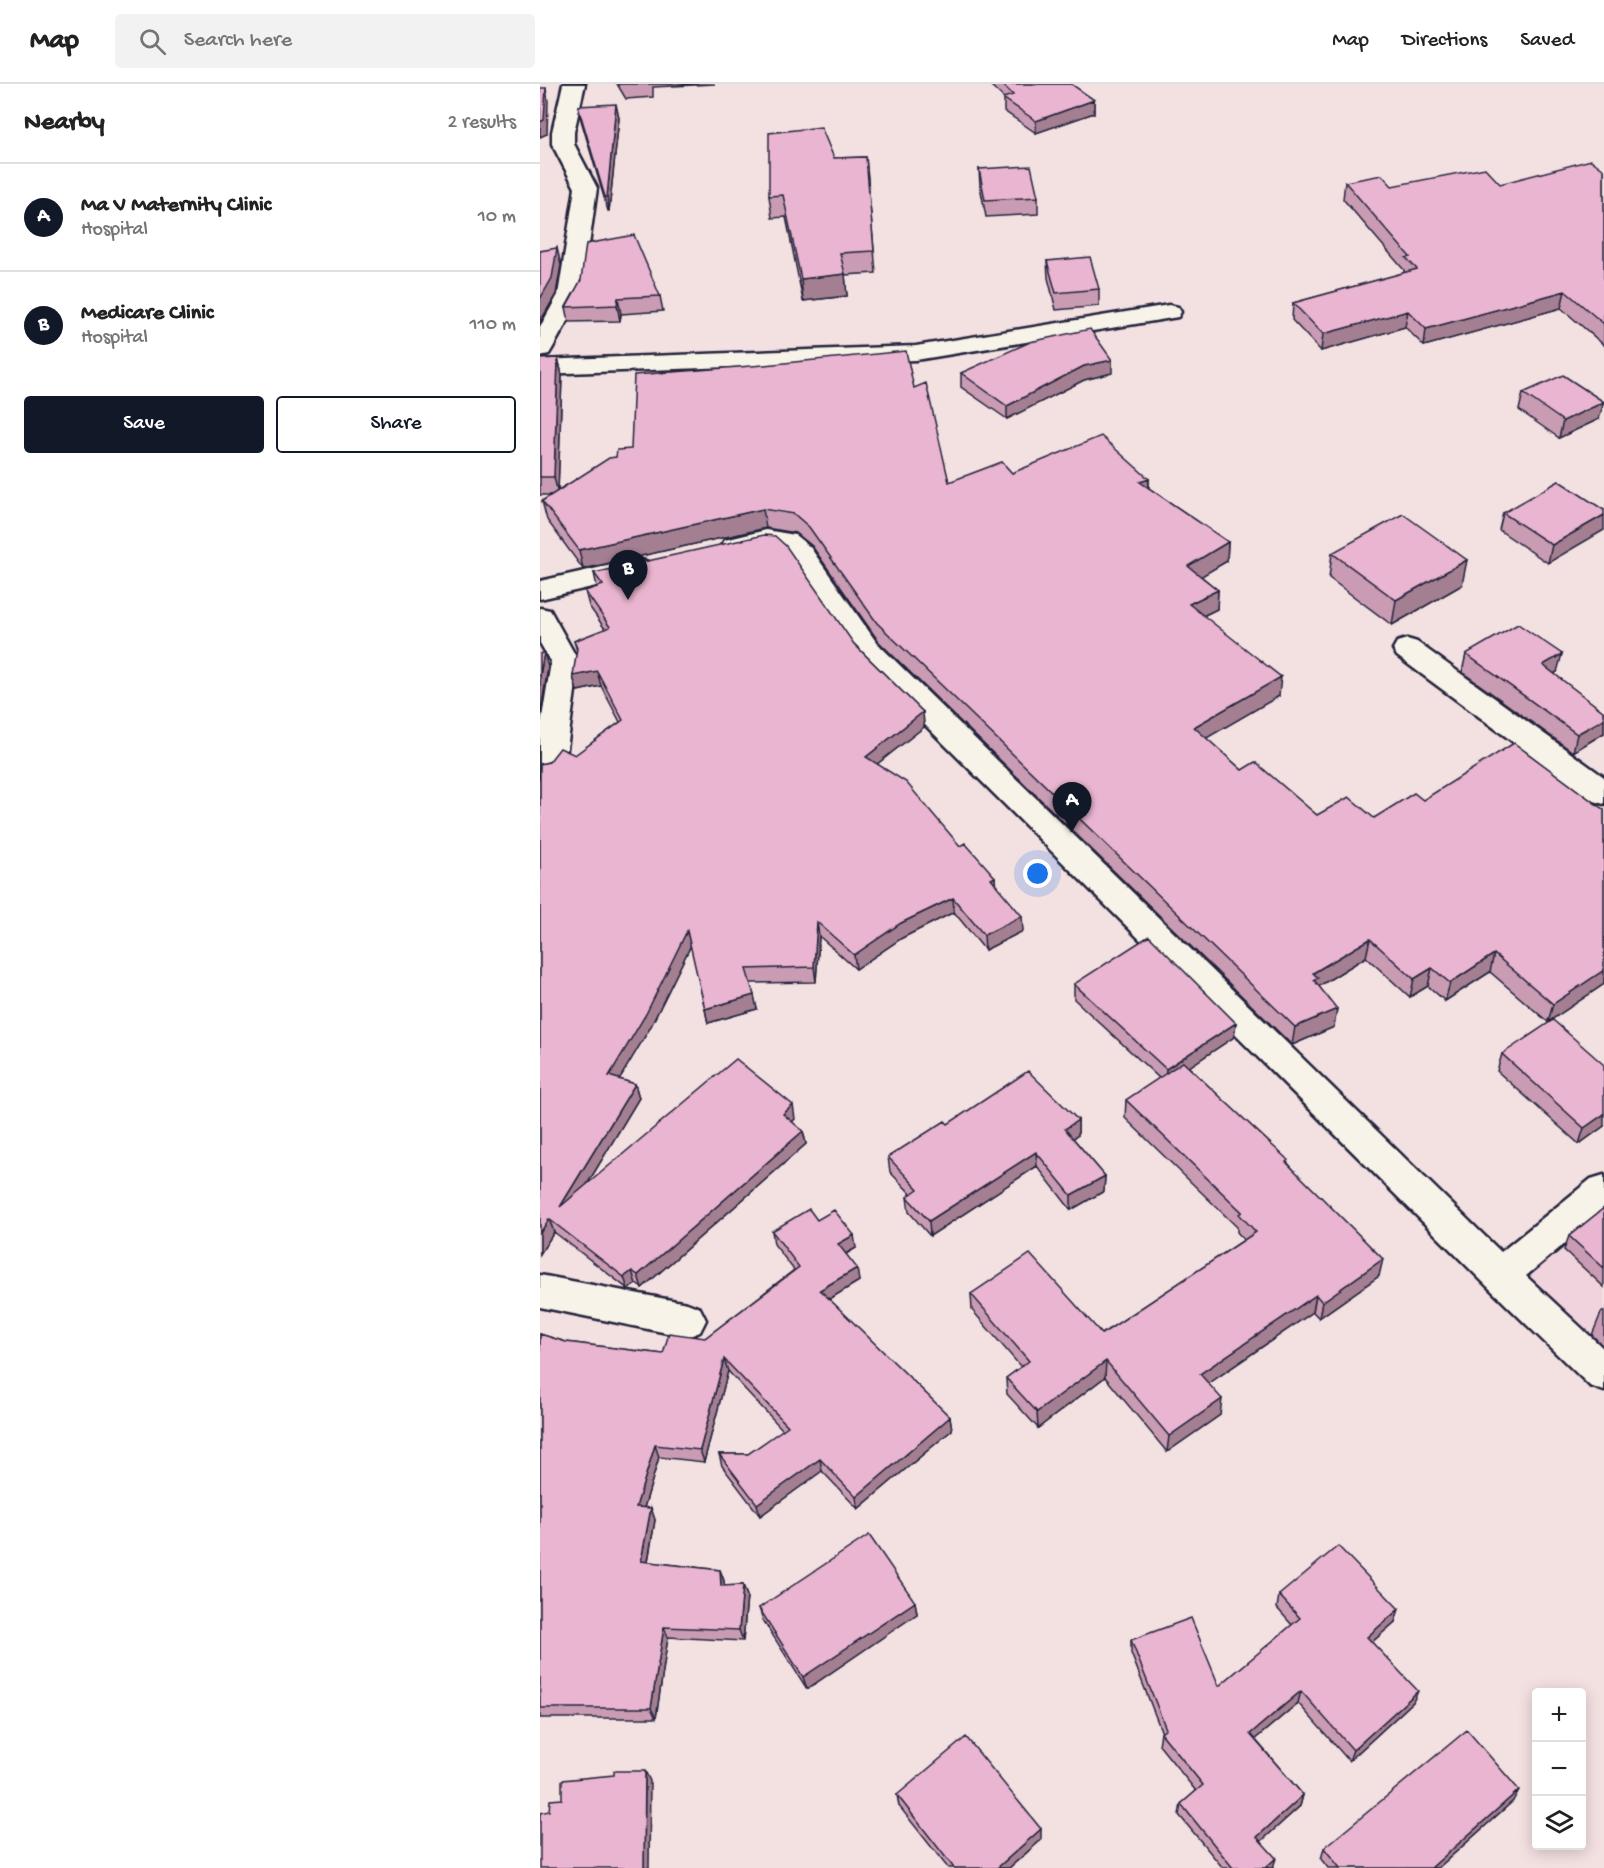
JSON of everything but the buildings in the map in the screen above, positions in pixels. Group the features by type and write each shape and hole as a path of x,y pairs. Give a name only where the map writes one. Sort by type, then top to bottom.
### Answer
{"street":[{"path":"540,349 570,295 586,188 563,144 563,132 574,84"},
{"path":"540,367 916,353 1169,312"},
{"path":"710,552 766,539 785,541 800,553 867,650 1500,1275 1604,1374"},
{"path":"540,590 664,562"},
{"path":"540,617 565,662 551,756 540,767"},
{"path":"1407,649 1604,793"},
{"path":"1500,1275 1604,1190"},
{"path":"540,1291 687,1320"}],"shaded area":[{"path":"1604,1214 1604,1382 1508,1290"}],"place":[{"name":"Medicare Clinic","path":"628,600"},
{"name":"Ma V Maternity Clinic","path":"1072,832"}]}
